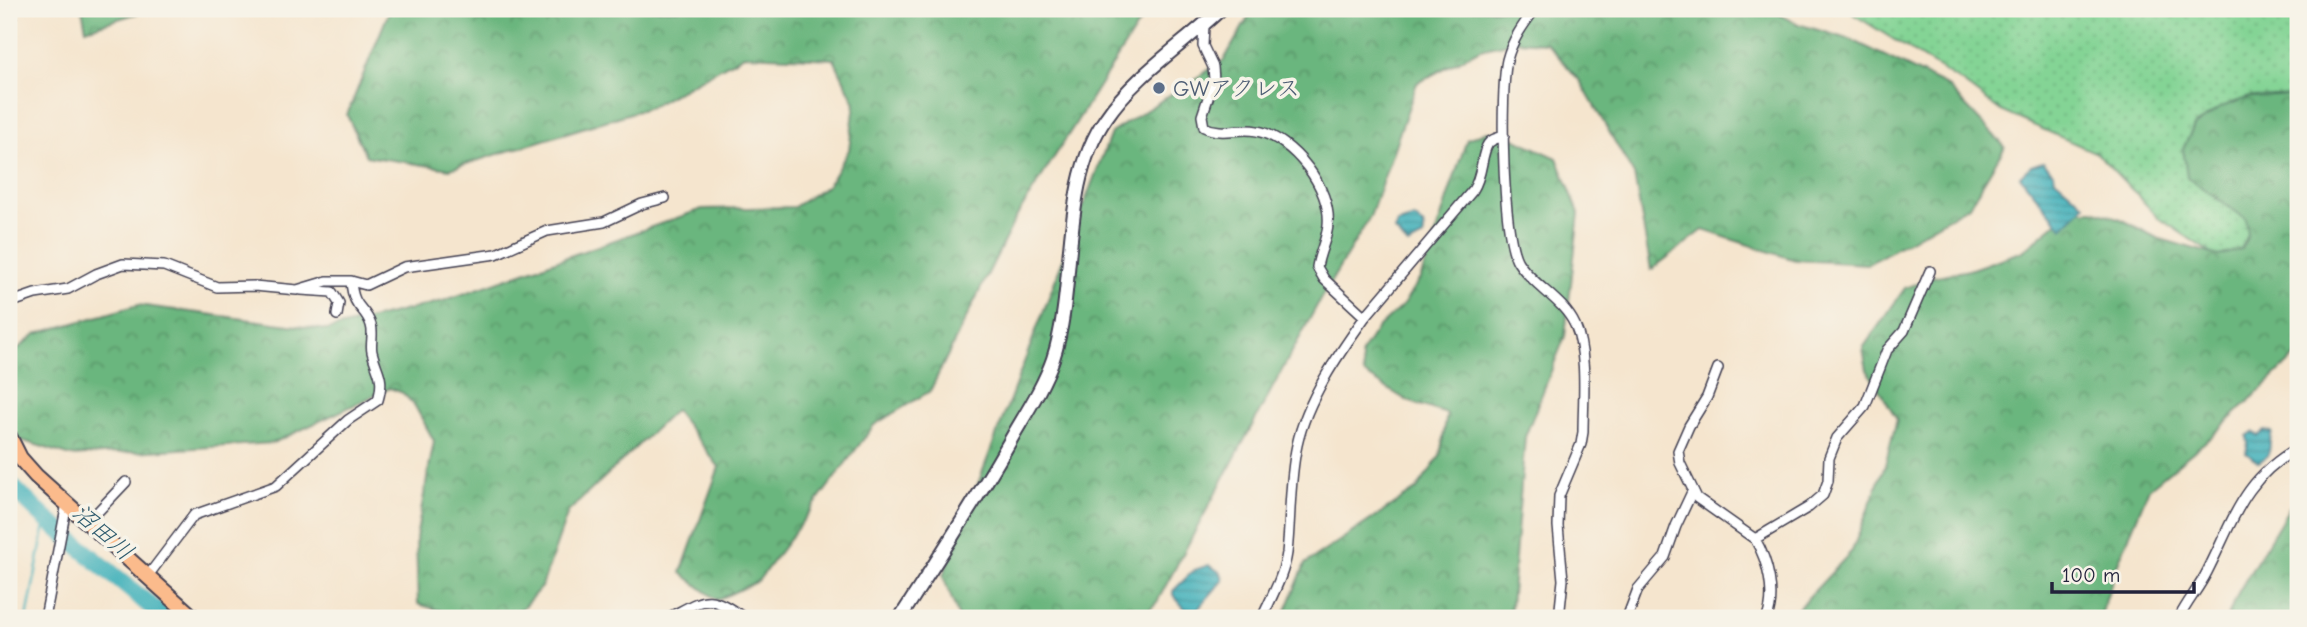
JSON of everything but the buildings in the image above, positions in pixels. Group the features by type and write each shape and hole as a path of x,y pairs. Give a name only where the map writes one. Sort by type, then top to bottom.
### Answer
{"main road":[{"path":"9,436 20,458 36,476 194,618"}],"street":[{"path":"9,28 13,9"},
{"path":"900,618 996,466 1052,360 1064,312 1079,187 1088,151 1106,118 1128,93 1220,9"},
{"path":"1535,9 1517,32 1507,62 1504,136 1507,220 1512,250 1519,264 1564,309 1575,324 1580,339 1583,432 1581,444 1559,496 1558,526 1563,580 1559,618"},
{"path":"1204,24 1203,46 1213,67 1214,80 1202,116 1204,127 1222,132 1255,130 1273,136 1289,146 1311,170 1328,209 1328,227 1317,267 1324,279 1366,317"},
{"path":"1262,618 1287,555 1292,473 1297,443 1311,405 1346,345 1366,317 1480,180 1486,146 1504,136"},
{"path":"297,290 327,281 351,281 366,285 404,267 496,254 547,231 604,222 642,204 665,198"},
{"path":"9,303 35,294 68,289 122,264 164,267 217,287 254,286 332,292 339,303 337,316"},
{"path":"1755,539 1809,507 1823,495 1828,481 1829,458 1837,438 1865,406 1887,350 1904,331 1930,271"},
{"path":"147,577 194,515 215,505 276,486 359,411 378,400 382,382 371,349 371,324 352,296 351,281"},
{"path":"1718,368 1707,397 1689,426 1678,451 1680,463 1692,492 1755,539 1767,564 1771,606 1767,618"},
{"path":"2179,618 2206,573 2245,495 2278,459 2298,448"},
{"path":"88,522 126,482"},
{"path":"1627,618 1638,589 1665,557 1692,492"},
{"path":"45,618 67,503"},
{"path":"668,618 709,599 722,603 744,618"}],"green space":[{"path":"82,9 151,9 86,29"},
{"path":"390,9 1148,9 1015,219 930,391 874,425 758,581 717,600 681,573 719,467 675,410 568,512 542,586 517,614 465,618 418,604 416,538 434,441 415,406 403,393 390,388 273,443 71,456 14,438 9,419 9,356 36,334 138,305 327,330 443,301 702,209 794,207 828,185 849,150 855,103 834,59 744,55 650,107 450,169 366,156 347,115"},
{"path":"1253,9 1769,9 1798,24 1852,40 1947,86 2005,147 1969,206 1868,264 1795,260 1703,230 1651,270 1634,175 1580,81 1547,43 1516,41 1480,49 1417,83 1370,217 1321,298 1157,602 1140,618 959,618 943,576 1111,133 1224,60"},
{"path":"1853,9 2298,9 2298,277 2261,287 2159,218 2097,153 2001,111 1963,83 1853,14"},
{"path":"2298,95 2298,354 2211,437 2149,488 2118,563 2100,618 1789,618 1852,551 1885,465 1897,419 1867,370 1863,348 1905,288 1932,277 1969,270 2023,251 2072,210 2093,210 2121,219 2157,238 2219,256 2241,249 2248,235 2246,219 2187,177 2183,149 2194,126 2221,107 2250,97"},
{"path":"1487,131 1507,135 1557,158 1579,213 1565,336 1525,437 1510,618 1283,618 1305,564 1417,489 1440,456 1447,414 1408,401 1364,374 1361,353 1377,329 1403,305 1421,277 1467,139"},
{"path":"2298,493 2298,618 2227,618 2239,591"}],"water":[{"path":"2043,162 2054,173 2055,179 2085,205 2062,228 2020,176 2031,166"},
{"path":"1414,218 1423,225 1424,233 1423,237 1408,245 1395,231 1398,223"},
{"path":"2265,431 2272,432 2270,449 2259,462 2246,453 2247,436 2253,432 2258,436"},
{"path":"1209,565 1221,573 1223,580 1197,610 1186,610 1173,595 1173,591 1194,570"}],"waterway":[{"name":"沼田川","path":"9,484 46,519 165,618"},
{"path":"27,618 46,519"}],"place":[{"name":"GWアクレス","path":"1159,88"}]}
